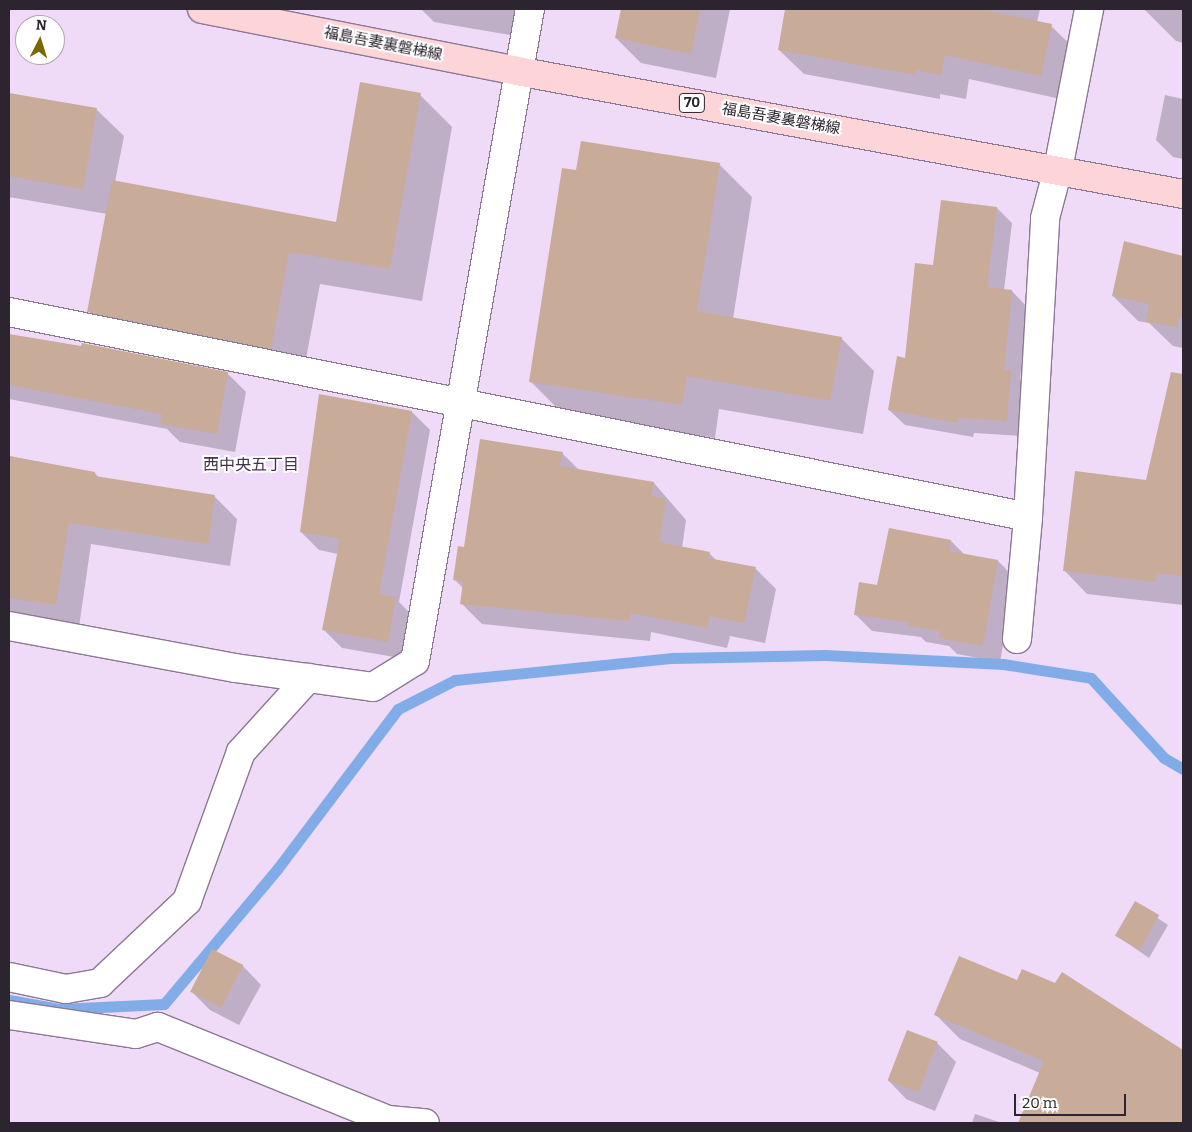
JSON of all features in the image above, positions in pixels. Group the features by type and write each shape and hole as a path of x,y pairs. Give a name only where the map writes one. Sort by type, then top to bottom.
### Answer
{"main road":[{"name":"福島吾妻裏磐梯線","path":"202,9 517,71 1058,169 1183,194"}],"street":[{"path":"9,626 235,668 373,687 415,661 461,404 517,71 530,9"},
{"path":"1017,639 1028,517 1045,218 1058,169 1089,9"},
{"path":"9,312 1028,517"},
{"path":"9,978 66,989 100,983 187,901 241,752 308,678"},
{"path":"9,1015 136,1034 158,1027 388,1120 425,1123"}],"building":[{"path":"621,9 700,9 691,54 615,38"},
{"path":"785,9 980,9 1052,24 1041,76 945,55 941,75 916,70 915,75 778,50"},
{"path":"360,82 421,93 390,269 289,252 271,349 87,312 112,180 336,222"},
{"path":"9,93 97,108 83,189 9,176"},
{"path":"581,141 720,163 697,311 842,337 830,401 687,376 682,405 529,382 562,168 576,170"},
{"path":"941,200 997,207 987,287 1012,290 1004,370 1011,370 1007,421 958,418 958,423 888,410 897,356 905,358 915,263 933,265"},
{"path":"1124,241 1183,256 1183,318 1178,317 1177,327 1146,322 1149,304 1112,296"},
{"path":"9,334 81,346 82,343 228,372 217,434 160,424 162,414 9,385"},
{"path":"1171,372 1183,374 1183,576 1157,573 1156,582 1063,571 1075,471 1146,480"},
{"path":"319,394 412,411 379,594 396,597 388,642 322,630 340,539 300,532"},
{"path":"480,439 563,452 560,466 654,482 651,496 666,499 659,542 710,552 708,558 756,567 744,623 710,616 707,628 631,613 629,621 460,604 463,582 453,580 458,546 464,547"},
{"path":"9,456 95,472 95,476 215,495 208,544 69,523 56,605 9,598"},
{"path":"889,528 951,540 949,551 998,560 983,646 939,638 940,631 908,626 909,622 854,615 859,582 877,585"},
{"path":"1135,901 1159,915 1139,950 1115,936"},
{"path":"212,949 243,965 221,1008 190,992"},
{"path":"959,956 1017,980 1022,969 1055,983 1062,972 1183,1050 1183,1123 1018,1123 1044,1061 934,1015"},
{"path":"907,1030 938,1042 918,1092 888,1080"}],"waterway":[{"path":"9,1000 59,1009 164,1004 278,868 398,709 455,680 673,658 825,655 1003,664 1091,678 1164,758 1183,769"}],"district":[{"name":"西中央五丁目","path":"251,465"}]}
